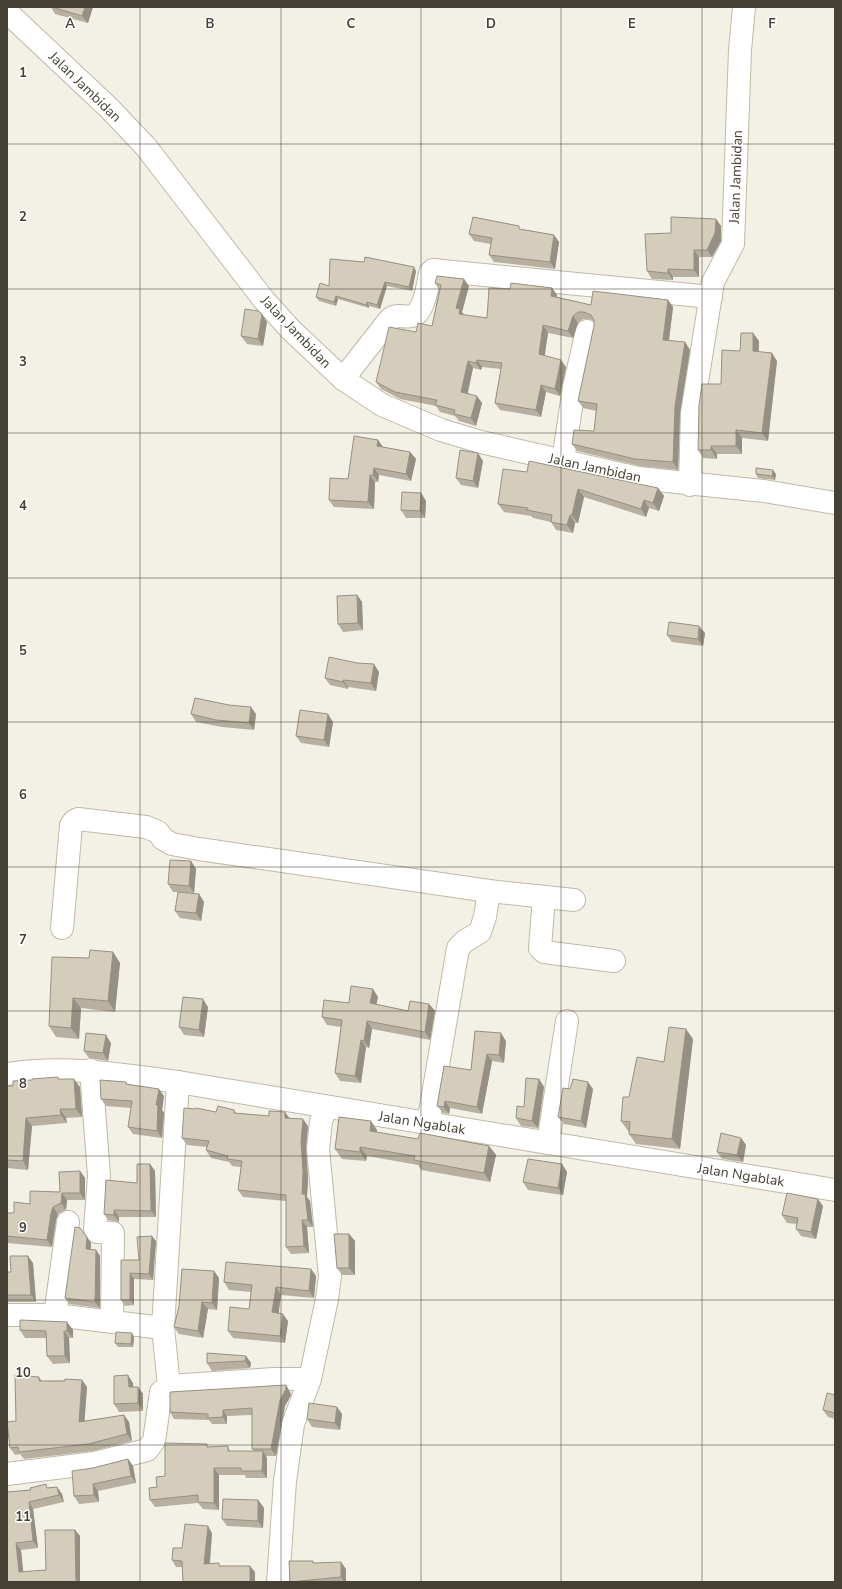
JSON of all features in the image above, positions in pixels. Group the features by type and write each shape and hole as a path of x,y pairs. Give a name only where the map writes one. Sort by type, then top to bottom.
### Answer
{"street":[{"name":"Jalan Jambidan","path":"690,485 692,413 713,282 733,244 740,50 744,7"},
{"name":"Jalan Jambidan","path":"7,12 110,109 146,147 264,300 290,329 343,379 382,405 441,430 481,442 638,478 690,485 764,491 835,503"},
{"path":"343,379 390,319 397,316 412,316 419,311 422,306 430,273 433,270 711,297"},
{"path":"562,461 574,387 587,331"},
{"path":"62,928 71,825 78,819 146,827 158,832 163,839 172,844 198,850 489,891 574,900"},
{"path":"428,1124 458,948 465,941 480,932 486,917 489,891"},
{"path":"544,897 540,948 544,952 614,962"},
{"path":"548,1143 567,1021"},
{"name":"Jalan Ngablak","path":"7,1074 38,1070 91,1070 178,1082 835,1190"},
{"path":"91,1070 99,1176 95,1229 97,1232 113,1233 112,1322"},
{"path":"169,1386 163,1328 178,1082"},
{"path":"278,1582 283,1504 293,1424 310,1379 328,1299 330,1276 318,1149 321,1121 326,1107"},
{"path":"56,1315 68,1222"},
{"path":"7,1315 56,1315 163,1328"},
{"path":"7,1474 95,1463 147,1450 154,1441 161,1392 169,1386 274,1379 310,1379"}],"building":[{"path":"52,7 85,7 82,16"},
{"path":"473,217 519,226 519,229 554,235 550,262 489,255 492,238 469,234"},
{"path":"671,217 716,219 715,233 707,250 694,250 694,270 668,269 668,273 647,271 645,234 671,233"},
{"path":"365,257 414,267 409,287 385,282 377,305 367,302 366,305 336,296 334,302 316,297 320,283 329,286 330,259 364,262"},
{"path":"437,276 464,279 456,308 460,309 459,314 487,318 489,288 510,289 511,283 552,288 551,296 591,305 593,291 668,300 663,340 685,342 675,406 673,462 635,459 572,444 574,430 594,431 597,404 578,401 594,326 594,320 591,315 584,312 578,312 573,316 568,331 543,325 539,354 561,360 555,389 541,385 536,410 495,403 502,363 477,360 476,363 468,361 461,392 477,396 471,418 454,414 455,410 435,405 437,400 395,392 376,382 389,327 416,332 418,323 432,326 441,285 435,283"},
{"path":"245,309 258,311 262,314 258,339 241,336"},
{"path":"741,333 753,333 753,351 772,353 762,433 736,430 736,446 711,446 711,450 698,450 699,406 702,384 721,384 722,350 740,351"},
{"path":"354,436 378,440 377,446 410,452 406,474 374,468 373,475 370,475 368,502 329,500 330,478 348,479"},
{"path":"460,450 478,453 473,481 456,478"},
{"path":"529,461 658,488 653,503 644,500 641,509 578,489 572,515 570,515 567,525 551,522 552,515 527,510 528,508 498,504 503,469 527,472"},
{"path":"756,468 773,470 772,476 756,474"},
{"path":"402,492 421,493 420,511 401,510"},
{"path":"357,595 358,623 338,624 337,596"},
{"path":"669,622 699,626 698,639 667,635"},
{"path":"329,657 357,663 374,664 371,683 343,680 343,682 325,678"},
{"path":"195,698 229,705 251,707 249,723 216,720 191,714"},
{"path":"300,710 328,714 324,740 296,736"},
{"path":"170,860 191,861 189,886 168,884"},
{"path":"178,892 199,894 196,913 175,911"},
{"path":"90,950 113,952 108,1001 73,998 71,1028 49,1026 52,957 89,958"},
{"path":"351,986 373,989 370,1003 408,1011 410,1001 429,1004 425,1032 367,1021 364,1041 361,1040 355,1076 335,1073 342,1020 322,1017 324,1000 349,1003"},
{"path":"183,997 203,999 199,1030 179,1027"},
{"path":"669,1027 686,1029 672,1139 629,1134 630,1122 621,1121 623,1097 629,1097 637,1057 664,1062"},
{"path":"475,1031 501,1033 499,1055 487,1054 477,1107 445,1101 444,1107 437,1106 444,1066 471,1070"},
{"path":"86,1033 106,1035 103,1053 84,1051"},
{"path":"58,1077 58,1079 74,1079 76,1109 60,1109 61,1115 26,1118 23,1161 7,1160 7,1086 13,1086 13,1081"},
{"path":"526,1078 539,1079 532,1121 516,1118 517,1106 524,1107"},
{"path":"573,1079 588,1082 581,1121 558,1117 563,1088 570,1089"},
{"path":"100,1080 126,1082 126,1084 159,1089 156,1105 158,1105 157,1131 128,1127 132,1101 101,1099"},
{"path":"218,1106 234,1110 234,1113 269,1116 269,1111 285,1112 285,1118 303,1119 301,1141 303,1172 302,1194 305,1194 308,1220 302,1220 304,1246 286,1247 286,1195 238,1190 242,1161 227,1159 228,1156 206,1150 209,1141 182,1138 184,1108 196,1108 216,1112"},
{"path":"339,1117 371,1121 370,1131 418,1139 420,1133 489,1146 484,1173 414,1160 415,1156 360,1147 360,1152 335,1149"},
{"path":"721,1133 741,1138 737,1155 717,1152"},
{"path":"528,1159 562,1164 558,1188 523,1182"},
{"path":"137,1164 150,1164 151,1211 114,1210 114,1215 104,1214 106,1180 137,1183"},
{"path":"80,1171 80,1193 62,1193 61,1203 53,1207 51,1213 47,1240 7,1236 7,1213 14,1213 14,1202 30,1204 30,1191 60,1192 59,1172"},
{"path":"787,1193 818,1199 811,1232 796,1229 798,1218 782,1215"},
{"path":"75,1227 80,1228 87,1237 86,1249 96,1250 95,1302 65,1298"},
{"path":"334,1234 349,1234 349,1268 337,1268"},
{"path":"152,1236 149,1274 130,1273 130,1300 121,1300 121,1260 139,1260 137,1237"},
{"path":"10,1256 28,1256 31,1295 7,1295 7,1272 11,1272"},
{"path":"226,1262 311,1269 309,1291 276,1287 272,1312 283,1314 280,1336 228,1331 230,1307 249,1309 252,1285 224,1282"},
{"path":"182,1269 214,1271 212,1303 202,1302 198,1331 174,1327 179,1306"},
{"path":"20,1320 67,1322 67,1331 64,1331 65,1356 47,1356 46,1331 20,1330"},
{"path":"116,1332 132,1333 131,1344 115,1343"},
{"path":"207,1353 246,1356 245,1361 207,1363"},
{"path":"15,1375 39,1377 39,1381 65,1381 65,1379 82,1380 79,1422 124,1415 127,1434 88,1444 19,1452 18,1447 10,1448 7,1422 16,1421"},
{"path":"128,1375 129,1387 138,1387 138,1403 114,1404 114,1376"},
{"path":"286,1385 286,1389 280,1400 271,1449 252,1449 252,1408 223,1410 223,1417 208,1418 208,1414 170,1412 170,1392"},
{"path":"827,1393 835,1395 835,1413 823,1410"},
{"path":"309,1403 337,1407 335,1423 307,1419"},
{"path":"165,1443 207,1444 207,1447 228,1446 228,1451 263,1451 262,1471 241,1471 241,1468 214,1468 214,1503 198,1502 198,1495 150,1500 149,1488 157,1487 156,1477 165,1476"},
{"path":"128,1459 131,1476 93,1484 94,1495 74,1496 72,1471 93,1468"},
{"path":"46,1484 47,1488 57,1487 59,1495 29,1502 33,1541 16,1543 19,1572 46,1570 45,1530 75,1530 76,1582 7,1582 7,1492 31,1490 30,1488"},
{"path":"223,1499 258,1500 258,1521 222,1519"},
{"path":"185,1524 208,1526 204,1564 219,1563 219,1566 250,1566 250,1582 183,1582 182,1561 172,1560 173,1548 182,1548"},
{"path":"289,1561 313,1561 313,1563 341,1562 341,1577 290,1582"}]}
